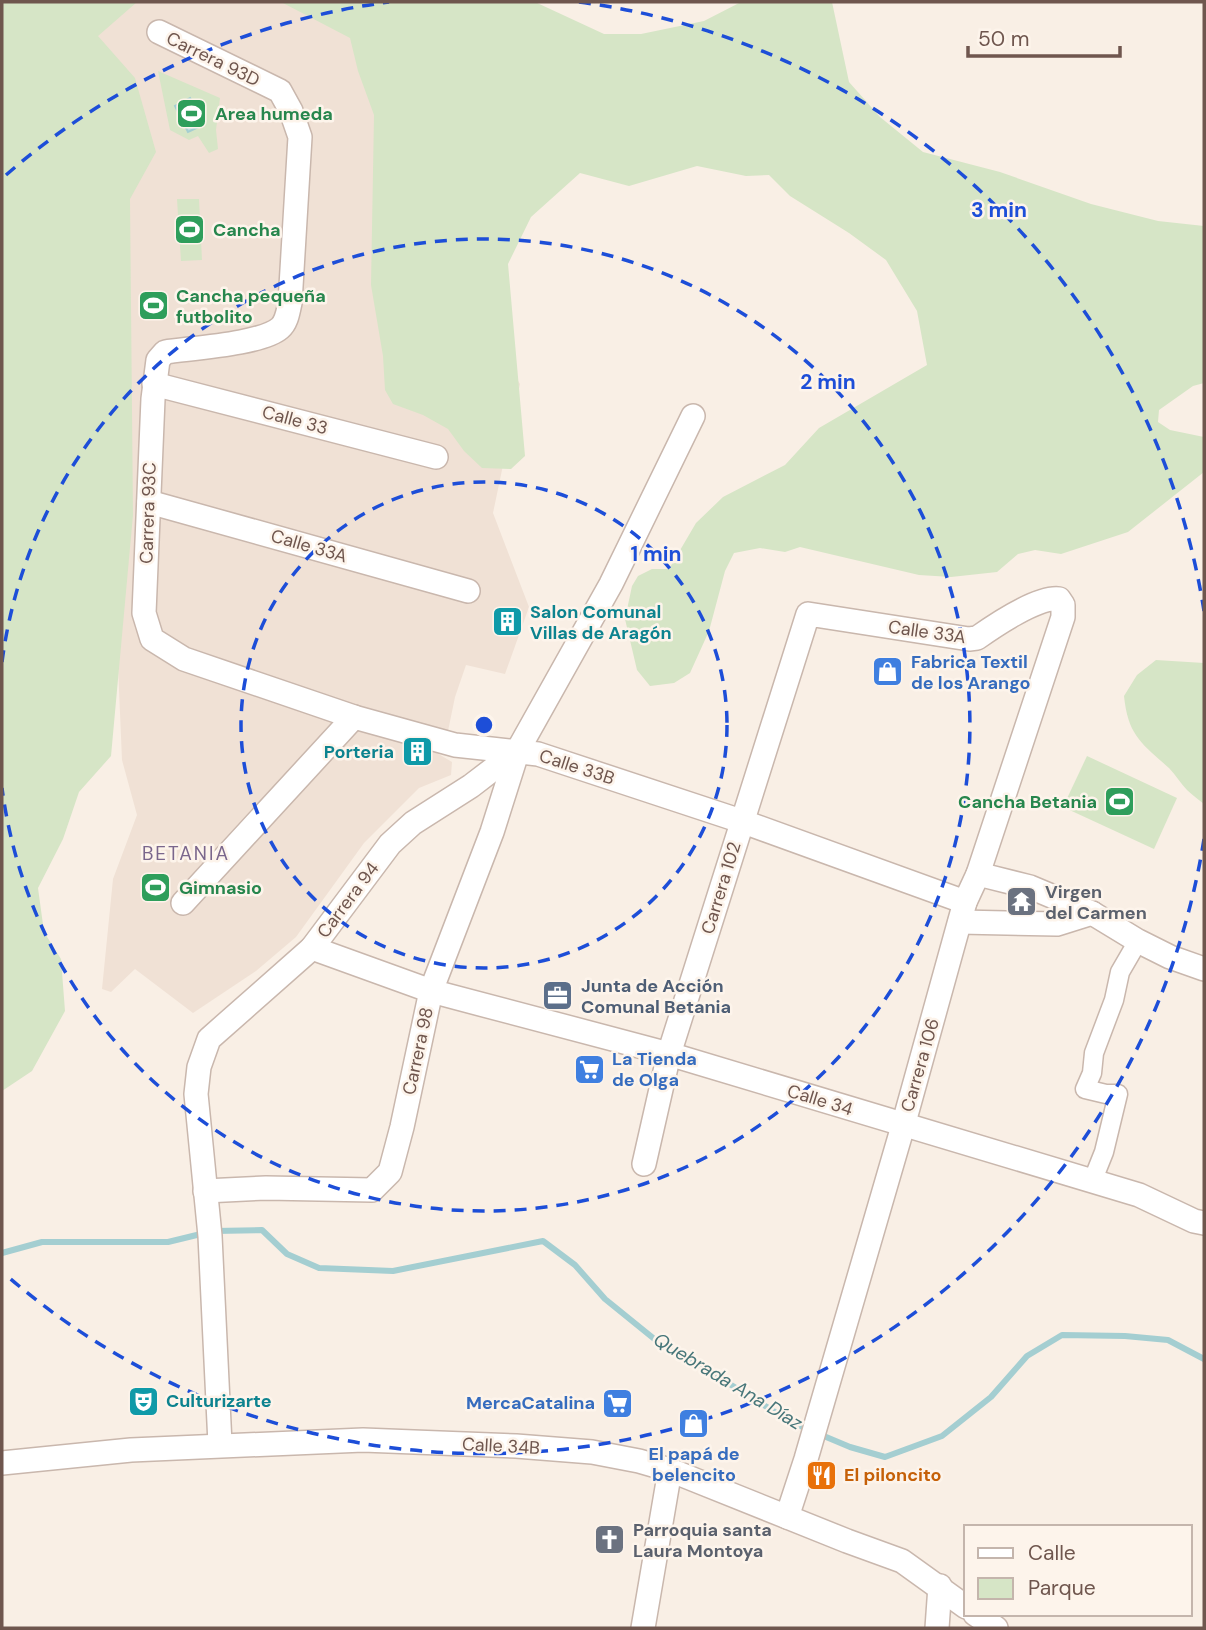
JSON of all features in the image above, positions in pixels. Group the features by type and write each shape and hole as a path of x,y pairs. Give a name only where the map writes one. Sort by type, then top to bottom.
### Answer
{"street":[{"name":"Carrera 93D","path":"159,32 280,91 291,111 300,137 290,303 281,327 265,337 165,352"},
{"name":"Carrera 93C","path":"165,352 158,360 154,384 144,613 152,639 184,659"},
{"name":"Calle 33","path":"154,384 436,457"},
{"name":"Carrera 94","path":"220,1444 210,1236 196,1094 199,1067 209,1039 312,948 390,844 412,823 471,786 518,750 611,584 693,416"},
{"name":"Calle 33A","path":"149,502 468,591"},
{"name":"Calle 33A","path":"808,614 969,639 977,638 1029,607 1051,598 1059,599 1063,605 1063,617"},
{"name":"Carrera 102","path":"644,1164 669,1055 808,614"},
{"name":"Carrera 106","path":"787,1517 903,1126 962,912 978,874 1063,617"},
{"name":"Calle 33B","path":"184,659 355,717 455,745 538,754 741,821 962,912 1056,924 1093,914"},
{"path":"183,904 355,717"},
{"name":"Carrera 98","path":"206,1201 266,1188 372,1190 390,1172 431,991 492,832 518,750"},
{"path":"978,874 1030,887 1093,914 1170,957 1204,968"},
{"path":"1092,1182 1104,1152 1118,1094 1085,1089 1092,1073 1094,1053 1114,1000 1120,972 1138,941"},
{"name":"Calle 34","path":"312,948 431,991 669,1055 1139,1195 1194,1221 1204,1223"},
{"name":"Calle 34B","path":"2,1463 220,1444 363,1440 592,1452 670,1470 902,1561 964,1605"},
{"path":"643,1628 670,1470"},
{"path":"937,1628 940,1586"},
{"path":"978,1616 996,1628"}],"shaded area":[{"path":"58,2 335,2 482,325 520,384 493,513 529,607 505,674 466,665 455,697 448,731 431,725 425,746 452,762 451,775 419,788 364,843 296,937 256,971 193,1013 135,969 111,992 102,989 113,879 137,815 122,760 116,619"}],"green space":[{"path":"2,2 137,2 98,36 135,78 156,152 130,199 133,515 111,756 79,792 63,839 38,888 44,932 61,959 65,1011 32,1071 2,1091"},
{"path":"281,2 535,2 604,34 641,34 704,21 741,2 832,2 849,82 880,117 923,152 1000,172 1091,204 1158,221 1204,226 1204,383 1193,386 1159,410 1158,422 1170,430 1204,437 1204,472 1128,532 1061,554 1035,550 1018,554 997,572 951,577 919,575 800,547 785,552 760,548 734,553 725,571 709,631 690,673 674,683 650,686 637,670 625,619 632,586 638,576 652,569 669,569 696,523 723,497 785,465 819,428 927,365 917,311 886,260 790,196 769,175 746,176 697,166 629,186 580,173 531,217 508,264 525,456 511,469 482,468 464,451 448,429 423,415 393,404 385,390 383,356 371,285 374,115 358,71 350,38"},
{"name":"Area humeda","path":"158,71 220,98 216,130 218,149 209,153 198,136 189,140 170,130"},
{"name":"Cancha","path":"177,199 199,199 202,260 181,261"},
{"path":"1156,660 1204,663 1204,804 1144,745 1129,720 1124,696 1137,675"},
{"name":"Cancha Betania","path":"1087,756 1177,798 1154,849 1063,807"}],"water":[{"path":"190,98 203,125 188,132 175,106"}],"waterway":[{"name":"Quebrada Ana Díaz","path":"215,1231 262,1230 287,1254 319,1268 393,1271 543,1241 575,1265 605,1299 663,1346 809,1430"},
{"name":"Quebrada Ana Díaz","path":"2,1253 42,1242 168,1242 205,1233"},
{"name":"Quebrada Ana Díaz","path":"819,1434 885,1457 942,1436 991,1397 1027,1356 1062,1335 1168,1340 1204,1359"}],"place":[{"name":"Area humeda","path":"192,114"},
{"name":"Cancha","path":"190,230"},
{"name":"Cancha pequeña futbolito","path":"153,306"},
{"name":"Salon Comunal Villas de Aragón","path":"507,622"},
{"name":"Fabrica Textil de los Arango","path":"888,672"},
{"name":"Porteria","path":"417,752"},
{"name":"Cancha Betania","path":"1120,802"},
{"name":"Gimnasio","path":"156,888"},
{"name":"Virgen del Carmen","path":"1022,902"},
{"name":"Junta de Acción Comunal Betania","path":"558,996"},
{"name":"La Tienda de Olga","path":"589,1069"},
{"name":"Culturizarte","path":"143,1401"},
{"name":"MercaCatalina","path":"618,1403"},
{"name":"El papá de belencito","path":"694,1423"},
{"name":"El piloncito","path":"821,1475"},
{"name":"Parroquia santa Laura Montoya","path":"610,1540"}],"district":[{"name":"BETANIA","path":"186,853"}]}
